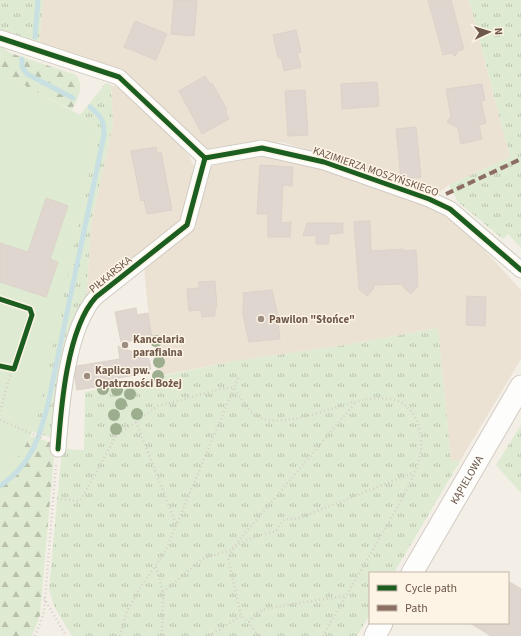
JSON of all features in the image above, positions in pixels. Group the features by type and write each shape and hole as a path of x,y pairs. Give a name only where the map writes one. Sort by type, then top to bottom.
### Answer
{"street":[{"path":"0,38 119,77 205,158"},
{"name":"KAZIMIERZA MOSZYŃSKIEGO","path":"205,158 262,148 324,162 429,199 450,209 521,270"},
{"name":"PIŁKARSKA","path":"58,449 63,396 80,321 88,306 96,297 187,225 205,158"},
{"name":"KĄPIELOWA","path":"413,572 521,386"},
{"path":"375,636 381,624"}],"path":[{"path":"0,411 14,368 5,368"},
{"path":"120,636 126,612 140,588 156,567 177,524 239,376"},
{"path":"53,498 78,501 116,436 163,404 225,388 234,388"},
{"path":"234,388 251,412 264,419 294,419 355,402 385,398 402,405 415,417 421,435 419,460 404,496 323,636"},
{"path":"258,636 249,622 241,616 228,563 231,550 355,402"},
{"path":"0,420 46,439"},
{"path":"136,422 177,524"},
{"path":"35,636 44,612 58,449"},
{"path":"163,592 202,559 231,550 248,540 276,531 283,520 302,517 414,472"},
{"path":"156,567 163,592 162,636"},
{"path":"249,622 258,612 268,608 346,596"},
{"path":"44,598 66,636"},
{"path":"209,636 241,616"}],"shaded area":[{"path":"43,0 469,0 510,157 449,185 440,192 430,191 282,142 207,150 137,85 39,46"},
{"path":"111,85 123,89 142,103 189,156 197,173 184,219 86,305 91,224 113,124"},
{"path":"268,153 327,169 440,212 467,231 521,290 521,359 460,461 451,460 438,328 345,345 235,361 158,376 148,309 144,267 196,227 196,206 204,178 212,166 242,156"}],"green space":[{"path":"0,0 43,0 39,46 0,31"},
{"path":"469,0 521,0 521,248 508,234 503,239 458,202 449,185 510,157"},
{"path":"0,46 10,53 76,75 79,79 80,92 72,110 27,87 1,70"},
{"path":"0,55 2,70 27,87 80,115 98,127 36,423 26,444 16,459 11,466 0,474"},
{"path":"106,83 111,85 113,124 91,224 86,305 55,439 33,432 82,209 98,127 80,115"},
{"path":"438,328 451,460 460,461 395,572 369,572 369,616 357,636 72,636 54,606 49,589 62,449 84,450 85,392 235,361 345,345"},
{"path":"521,425 521,493 496,465"},
{"path":"31,436 55,444 40,615 32,636 0,636 0,474 14,462"}],"building":[{"path":"174,0 197,1 194,36 171,34"},
{"path":"428,0 451,0 464,49 458,51 455,56 451,53 443,55"},
{"path":"135,21 167,34 156,60 124,47"},
{"path":"296,30 301,52 297,53 301,67 284,71 281,57 278,58 273,35"},
{"path":"205,76 210,84 212,83 227,110 225,111 229,119 202,134 179,91"},
{"path":"377,82 379,106 342,109 341,84"},
{"path":"482,84 485,100 481,101 486,123 479,125 482,139 461,144 458,128 447,122 451,117 446,89"},
{"path":"305,90 308,135 288,136 285,91"},
{"path":"416,127 421,177 401,179 396,129"},
{"path":"156,147 157,153 161,152 172,210 147,214 144,200 141,201 131,151"},
{"path":"260,165 293,167 292,186 283,185 281,223 291,222 290,237 268,237 268,214 257,214"},
{"path":"46,198 68,206 50,259 58,262 46,297 0,282 0,243 28,252"},
{"path":"370,221 371,251 403,249 403,251 416,250 418,286 411,294 403,287 403,284 374,285 374,288 367,296 359,289 354,222"},
{"path":"307,223 343,223 343,233 329,234 329,244 316,244 316,235 303,236"},
{"path":"215,281 217,308 215,308 215,316 202,317 201,310 189,311 187,289 199,288 199,282"},
{"name":"Pawilon \"Słońce\"","path":"272,290 277,312 280,339 249,342 243,315 243,293"},
{"path":"467,296 486,297 485,326 466,325"},
{"path":"136,308 137,315 148,313 152,338 121,342 115,312"},
{"path":"118,346 149,359 151,369 147,373 101,381 101,386 77,390 75,378 77,366 120,359"},
{"path":"509,582 521,589 521,636 491,636 472,624 509,624"}],"waterway":[{"path":"35,37 38,0"},
{"path":"22,59 22,67 27,74 73,98"},
{"path":"0,486 11,478 32,450 41,429 48,404 104,135 102,119 90,107"}],"marked path":[{"path":"446,194 521,159"}],"cycle path":[{"path":"0,38 119,77 205,158 262,148 324,162 429,199 450,209 521,270"},
{"path":"58,449 67,369 78,328 86,311 96,297 187,225 205,158"},
{"path":"0,299 30,309 32,315 14,369 0,366"}],"place":[{"name":"Pawilon \"Słońce\"","path":"261,319"},
{"name":"Kancelaria parafialna","path":"125,345"},
{"name":"Kaplica pw. Opatrzności Bożej","path":"87,376"}]}
